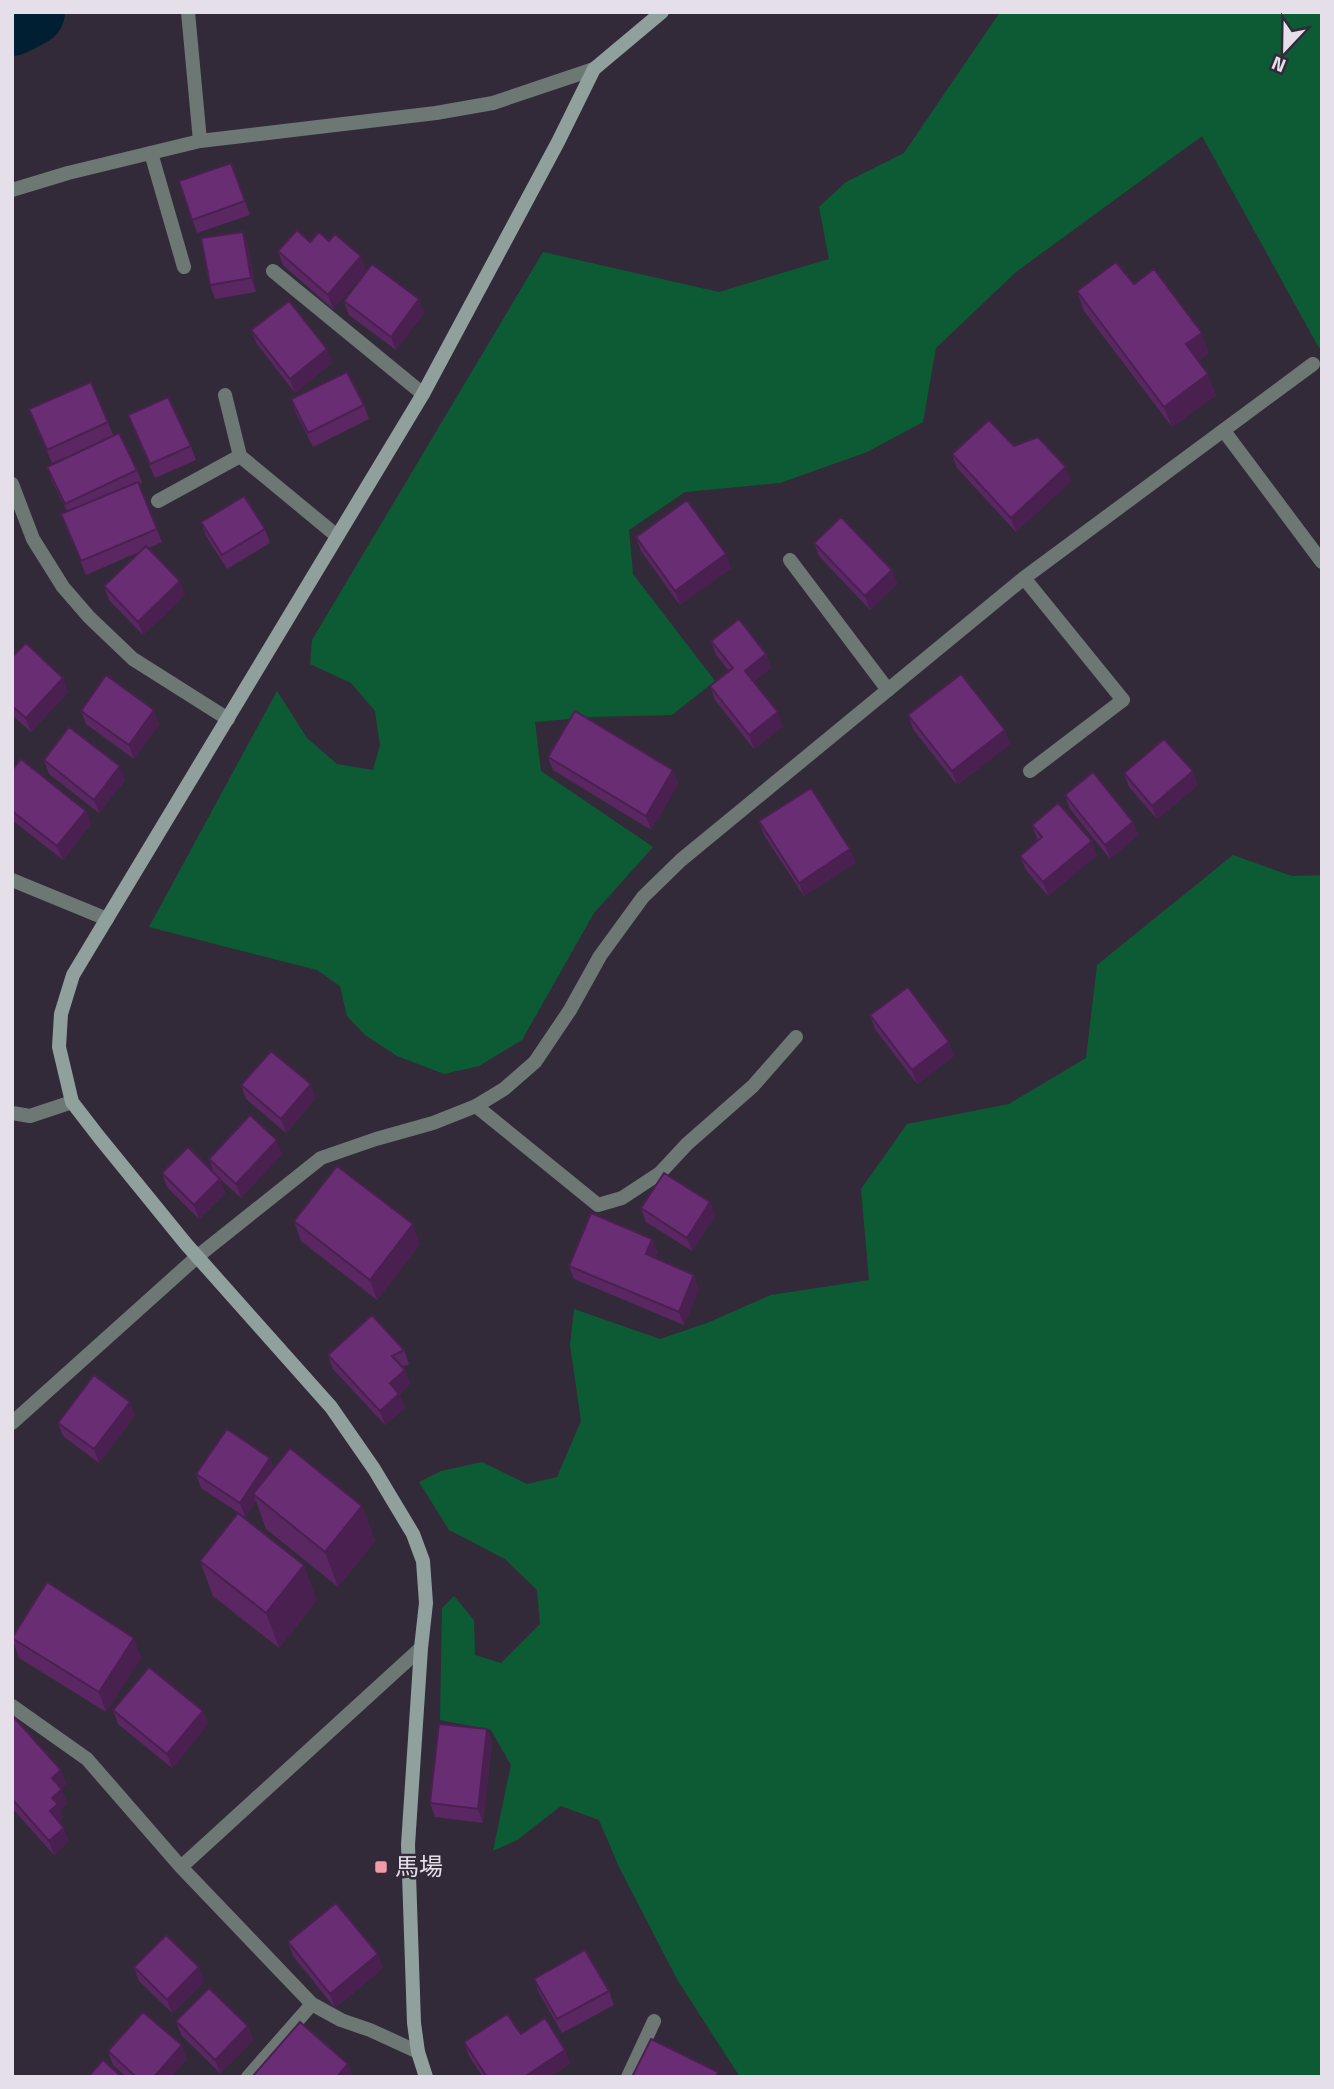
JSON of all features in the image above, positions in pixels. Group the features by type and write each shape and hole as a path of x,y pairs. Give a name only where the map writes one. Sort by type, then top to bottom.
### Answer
{"street":[{"path":"188,12 200,141"},
{"path":"12,190 68,173 200,141 436,113 493,103 594,69 662,12"},
{"path":"426,2077 418,2052 414,2023 408,1844 426,1603 423,1562 413,1535 374,1469 331,1407 198,1256 72,1102 59,1047 61,1014 73,975 423,394 558,142 594,69"},
{"path":"150,153 184,267"},
{"path":"274,271 423,394"},
{"path":"12,1423 198,1256 321,1158 433,1123 477,1106 505,1089 536,1062 570,1010 600,956 643,897 681,860 1024,578 1313,365"},
{"path":"225,396 240,456 337,536"},
{"path":"1224,431 1322,562"},
{"path":"158,501 240,456"},
{"path":"12,484 33,539 63,587 89,617 133,659 228,719"},
{"path":"790,560 888,690"},
{"path":"1024,578 1123,700 1030,771"},
{"path":"12,880 107,919"},
{"path":"477,1106 598,1205 622,1198 660,1173 687,1144 753,1086 796,1037"},
{"path":"12,1112 30,1116 72,1102"},
{"path":"181,1867 421,1648"},
{"path":"12,1706 87,1759 181,1867 312,2004 341,2020 418,2052"},
{"path":"248,2077 312,2004"},
{"path":"628,2077 654,2021"}],"green space":[{"path":"1000,12 1322,12 1322,346 1319,348 1202,136 1016,272 936,348 923,422 867,452 780,483 685,492 629,530 633,574 715,681 672,715 535,722 541,771 653,847 594,913 522,1040 479,1066 444,1074 397,1056 365,1035 347,1016 340,986 317,970 149,927 277,691 307,738 337,764 373,770 380,745 375,711 351,683 310,664 312,640 543,252 719,292 829,259 819,207 846,182 904,153"},
{"path":"1233,855 1292,876 1322,875 1322,2077 740,2077 678,1981 619,1867 599,1820 561,1806 517,1840 493,1851 511,1765 491,1730 440,1720 442,1608 454,1596 474,1620 475,1655 501,1663 540,1624 537,1590 505,1559 449,1530 419,1482 441,1471 482,1462 527,1484 557,1477 581,1421 570,1345 574,1309 660,1339 707,1323 771,1295 869,1280 861,1189 907,1124 1009,1104 1086,1058 1097,965"}],"building":[{"path":"231,163 245,201 192,220 179,181"},
{"path":"297,230 310,242 319,232 329,241 335,234 361,256 328,295 278,251"},
{"path":"243,232 251,278 210,285 201,238"},
{"path":"1116,262 1134,284 1154,269 1202,333 1186,344 1208,374 1164,407 1077,291"},
{"path":"372,264 419,299 391,337 344,301"},
{"path":"289,301 327,349 290,379 251,330"},
{"path":"347,372 364,405 308,433 291,399"},
{"path":"91,382 108,422 47,450 29,409"},
{"path":"168,397 191,446 150,464 128,415"},
{"path":"989,420 1014,446 1038,437 1066,467 1011,518 952,454"},
{"path":"119,433 137,470 65,504 47,467"},
{"path":"138,482 157,529 81,561 61,514"},
{"path":"244,496 265,529 222,555 201,522"},
{"path":"687,500 726,554 675,591 636,537"},
{"path":"841,517 892,570 865,596 814,543"},
{"path":"146,546 180,581 138,622 104,586"},
{"path":"739,619 766,654 745,671 778,712 749,735 710,686 733,668 711,641"},
{"path":"26,643 63,678 26,718 12,706 12,657"},
{"path":"961,674 1005,730 952,771 908,715"},
{"path":"106,675 154,710 129,745 81,711"},
{"path":"575,711 673,770 646,816 548,757"},
{"path":"69,727 120,766 94,800 44,760"},
{"path":"1164,739 1193,771 1152,806 1124,773"},
{"path":"21,759 86,811 57,846 12,811 12,770"},
{"path":"1093,772 1133,822 1105,845 1065,795"},
{"path":"811,788 850,849 799,883 759,821"},
{"path":"1058,803 1092,841 1043,882 1020,856 1042,837 1032,825"},
{"path":"908,987 949,1042 912,1070 870,1015"},
{"path":"271,1051 311,1084 281,1119 241,1085"},
{"path":"250,1115 277,1140 236,1184 209,1159"},
{"path":"188,1147 220,1179 194,1205 162,1173"},
{"path":"337,1166 413,1224 370,1280 294,1221"},
{"path":"664,1173 710,1202 687,1238 641,1208"},
{"path":"591,1213 652,1239 646,1254 694,1275 679,1312 569,1266"},
{"path":"372,1315 404,1350 392,1356 405,1370 390,1383 399,1394 380,1411 328,1355"},
{"path":"94,1375 130,1402 94,1449 58,1423"},
{"path":"227,1429 270,1458 240,1503 196,1474"},
{"path":"290,1448 362,1506 325,1552 253,1494"},
{"path":"238,1513 304,1565 266,1613 200,1561"},
{"path":"47,1582 134,1638 99,1692 12,1638"},
{"path":"149,1667 203,1711 167,1754 113,1710"},
{"path":"12,1715 61,1770 52,1778 62,1789 52,1798 58,1804 50,1811 64,1828 49,1841 12,1799"},
{"path":"439,1724 487,1729 478,1809 430,1803"},
{"path":"336,1903 378,1954 330,1994 288,1942"},
{"path":"166,1935 199,1967 167,2000 134,1967"},
{"path":"585,1950 609,1991 557,2019 534,1979"},
{"path":"209,1988 248,2026 215,2060 176,2021"},
{"path":"143,2012 182,2045 154,2077 136,2077 108,2051"},
{"path":"507,2014 521,2034 545,2018 565,2050 524,2077 487,2077 464,2042"},
{"path":"300,2022 348,2064 337,2077 252,2077"},
{"path":"651,2039 718,2072 716,2077 632,2077"},
{"path":"103,2060 122,2077 88,2077"}],"waterway":[{"path":"12,22 31,12"}],"place":[{"name":"馬場","path":"381,1867"}]}
